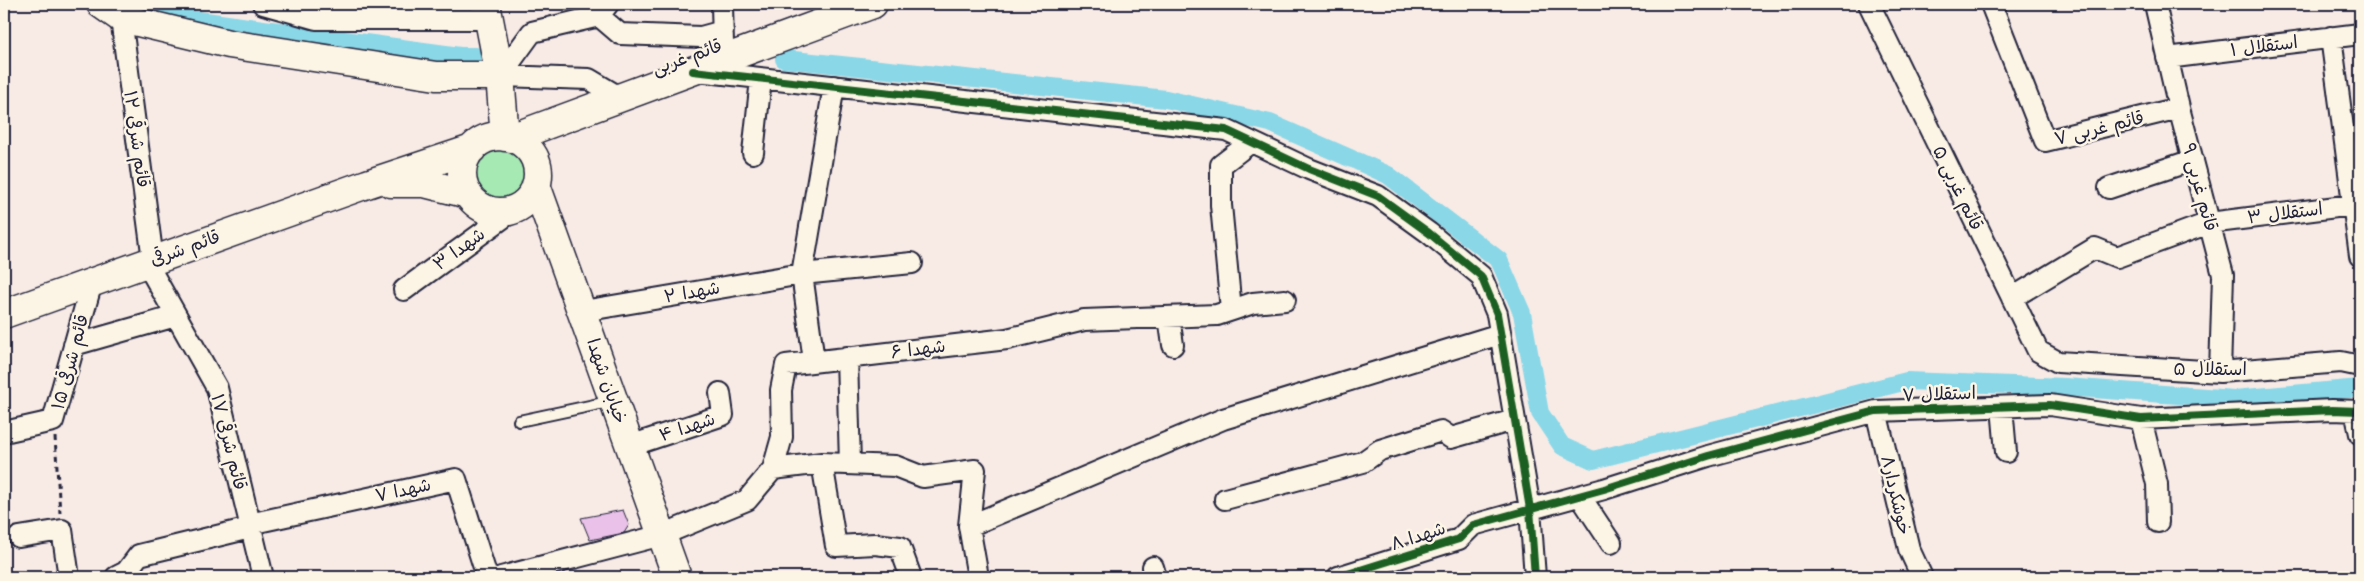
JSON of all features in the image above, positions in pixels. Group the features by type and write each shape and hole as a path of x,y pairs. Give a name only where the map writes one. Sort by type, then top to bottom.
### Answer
{"main road":[{"name":"قائم غربی","path":"508,137 621,98 724,59 823,13 874,4"},
{"path":"111,11 229,44 436,76 500,76"},
{"path":"488,11 500,76 508,137"},
{"path":"508,137 522,142 530,151 536,161 538,173 536,185 524,203 515,209 496,212 476,203 468,194 463,183 462,171 465,159 472,149 487,139 508,137"},
{"name":"قائم شرقی","path":"4,314 367,184 472,149"},
{"path":"367,184 424,183 468,194"},
{"name":"خیابان شهدا","path":"536,185 583,311 677,577"}],"street":[{"path":"263,4 316,18 488,11"},
{"path":"722,4 724,59"},
{"name":"قائم غربی ۵","path":"1869,4 2038,351 2058,362"},
{"name":"قائم غربی ۷","path":"1991,4 2045,141 2179,108"},
{"name":"قائم غربی ۹","path":"2155,4 2179,108 2223,275 2220,372"},
{"path":"500,76 532,32 603,10 620,34 701,37 722,31"},
{"name":"قائم شرقی ۱۲","path":"111,11 149,261"},
{"name":"استقلال ۱","path":"2167,58 2360,34"},
{"path":"2331,38 2357,204 2360,256"},
{"path":"693,71 1226,130 1310,169 1378,196 1429,233 1480,276 1497,314 1530,509 1535,577"},
{"path":"500,76 589,79 621,98"},
{"path":"753,153 761,78"},
{"path":"814,361 802,274 834,86"},
{"path":"1230,310 1221,206 1221,165 1251,142"},
{"path":"2109,188 2193,160"},
{"name":"استقلال ۳","path":"2012,298 2095,248 2117,257 2209,223 2357,204"},
{"name":"شهدا ۳","path":"404,290 515,209"},
{"name":"قائم شرقی ۱۷","path":"149,261 176,316 217,388 263,577"},
{"name":"شهدا ۲","path":"583,311 802,274 912,263"},
{"name":"قائم شرقی ۱۵","path":"4,432 53,422 92,282"},
{"name":"شهدا ۶","path":"662,535 747,500 773,469 782,438 781,390 786,365 1008,339 1084,320 1217,314 1252,302 1284,300"},
{"path":"74,345 176,316"},
{"path":"1168,317 1173,345"},
{"path":"969,526 1224,419 1500,334"},
{"path":"847,357 850,464"},
{"name":"استقلال ۵","path":"2058,362 2220,372 2341,362 2360,366"},
{"name":"شهدا ۴","path":"630,446 723,415 720,393"},
{"name":"استقلال ۷","path":"1530,509 1580,496 1708,456 1876,410 2050,405 2141,419 2332,410 2358,411"},
{"path":"2002,407 2006,452"},
{"name":"خوشکردار۸","path":"1876,410 1909,550 1922,577"},
{"path":"2358,411 2360,434"},
{"path":"2141,419 2157,484 2158,522"},
{"path":"1225,499 1362,462 1380,450 1441,431 1451,438 1514,420"},
{"path":"773,469 822,464 895,466 923,477 975,470 969,526 978,577"},
{"path":"822,464 836,546 875,544 900,547 911,577"},
{"name":"شهدا ۷","path":"250,526 456,479 487,577"},
{"path":"1580,496 1611,543"},
{"name":"شهدا ۸","path":"1338,577 1459,539 1473,525 1530,509"},
{"path":"116,577 126,572 139,555 250,526"},
{"path":"19,537 62,530 69,577"},
{"path":"501,577 662,535"}],"lane":[{"path":"519,421 614,401"}],"path":[{"path":"53,422 62,530"}],"green space":[{"path":"493,142 505,142 522,151 529,162 531,174 529,186 522,197 505,206 493,206 481,201 472,192 467,180 467,168 472,156 481,147"}],"building":[{"path":"623,510 629,525 624,533 590,540 581,518"}],"waterway":[{"path":"157,4 177,17 460,56 476,56"},
{"path":"784,59 1166,99 1270,123 1352,159"},
{"path":"1357,161 1388,175 1499,260 1522,313 1540,413 1562,446 1593,460 1907,381 2065,387 2234,399 2360,388"}],"cycle path":[{"path":"693,71 1226,130 1309,169 1378,196 1429,233 1481,276 1497,314 1530,509 1535,577"},
{"path":"1338,577 1459,539 1473,525 1604,489 1708,456 1876,411 2050,405 2141,419 2332,410 2360,411"}]}
